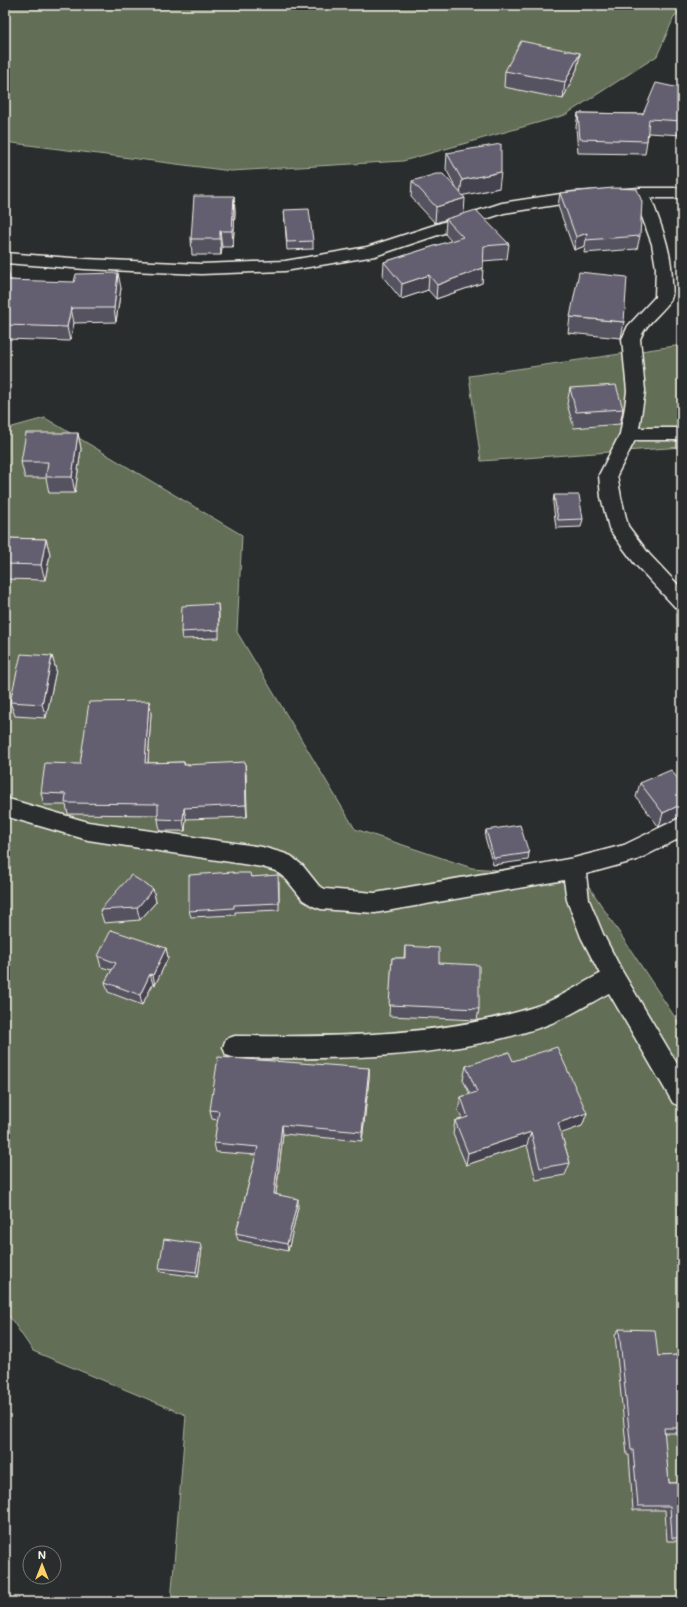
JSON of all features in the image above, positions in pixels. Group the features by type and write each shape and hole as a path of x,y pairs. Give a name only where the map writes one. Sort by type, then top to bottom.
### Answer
{"street":[{"path":"5,258 85,264 201,269 285,266 370,252 502,208 574,197 681,192"},
{"path":"641,193 660,244 664,268 664,297 658,306 634,330 631,339 636,391 629,434 608,475 611,497 619,528 642,559 682,602"},
{"path":"629,434 682,434"},
{"path":"5,807 88,831 262,857 283,863 295,873 311,893 321,899 375,903 574,868 629,853 682,826"},
{"path":"574,868 578,900 593,937 614,979 682,1095"},
{"path":"235,1047 329,1048 417,1041 488,1031 543,1015 614,979"}],"green space":[{"path":"5,5 682,5 682,16 675,15 657,56 565,115 403,161 231,171 5,142"},
{"path":"682,345 682,447 481,461 469,376"},
{"path":"45,418 242,535 237,632 355,829 472,868 582,876 682,1028 682,1602 171,1602 186,1415 33,1351 5,1310 5,429"}],"building":[{"path":"521,41 580,53 565,82 505,71"},
{"path":"656,83 679,88 682,83 682,121 649,119 647,141 580,139 578,113 643,114"},
{"path":"501,144 501,172 462,180 447,153"},
{"path":"436,174 443,174 465,198 436,207 412,181"},
{"path":"613,188 637,189 642,202 640,236 586,240 587,233 576,237 560,193"},
{"path":"194,196 234,196 232,231 220,231 220,239 191,239"},
{"path":"309,209 313,241 287,242 284,210"},
{"path":"476,210 509,244 484,246 483,268 437,285 429,275 402,284 384,262 463,237 446,219"},
{"path":"5,270 8,270 6,280 74,282 76,274 118,273 114,308 71,308 67,327 5,325"},
{"path":"579,272 627,277 624,322 570,317"},
{"path":"616,385 623,409 576,412 570,388"},
{"path":"26,433 78,433 72,477 46,477 48,462 21,462"},
{"path":"554,495 579,495 583,519 558,520"},
{"path":"5,538 46,539 41,565 5,564"},
{"path":"218,604 219,630 181,632 182,606"},
{"path":"21,654 52,656 42,704 10,702"},
{"path":"149,701 145,763 184,762 184,765 245,762 246,805 184,808 183,820 158,819 158,804 65,803 66,794 41,793 45,763 80,764 89,702"},
{"path":"671,770 682,784 682,804 663,813 640,783"},
{"path":"520,825 529,853 494,858 486,830"},
{"path":"233,872 250,873 251,877 278,875 279,903 234,905 234,908 189,911 189,875"},
{"path":"131,875 153,889 137,908 100,910"},
{"path":"111,930 166,948 153,975 150,974 140,995 105,982 116,963 98,956"},
{"path":"405,946 439,948 439,963 479,965 479,1009 389,1005 392,958 405,958"},
{"path":"557,1047 587,1113 558,1123 570,1163 540,1168 531,1132 468,1153 455,1121 468,1117 461,1097 477,1092 466,1066 509,1052 513,1061"},
{"path":"218,1057 369,1068 362,1132 282,1125 274,1194 298,1199 287,1244 236,1233 258,1147 214,1143 219,1111 210,1110"},
{"path":"164,1239 201,1244 196,1272 159,1268"},
{"path":"619,1329 655,1330 658,1356 682,1355 682,1428 664,1428 669,1483 682,1483 682,1538 672,1538 670,1506 638,1506"}]}
